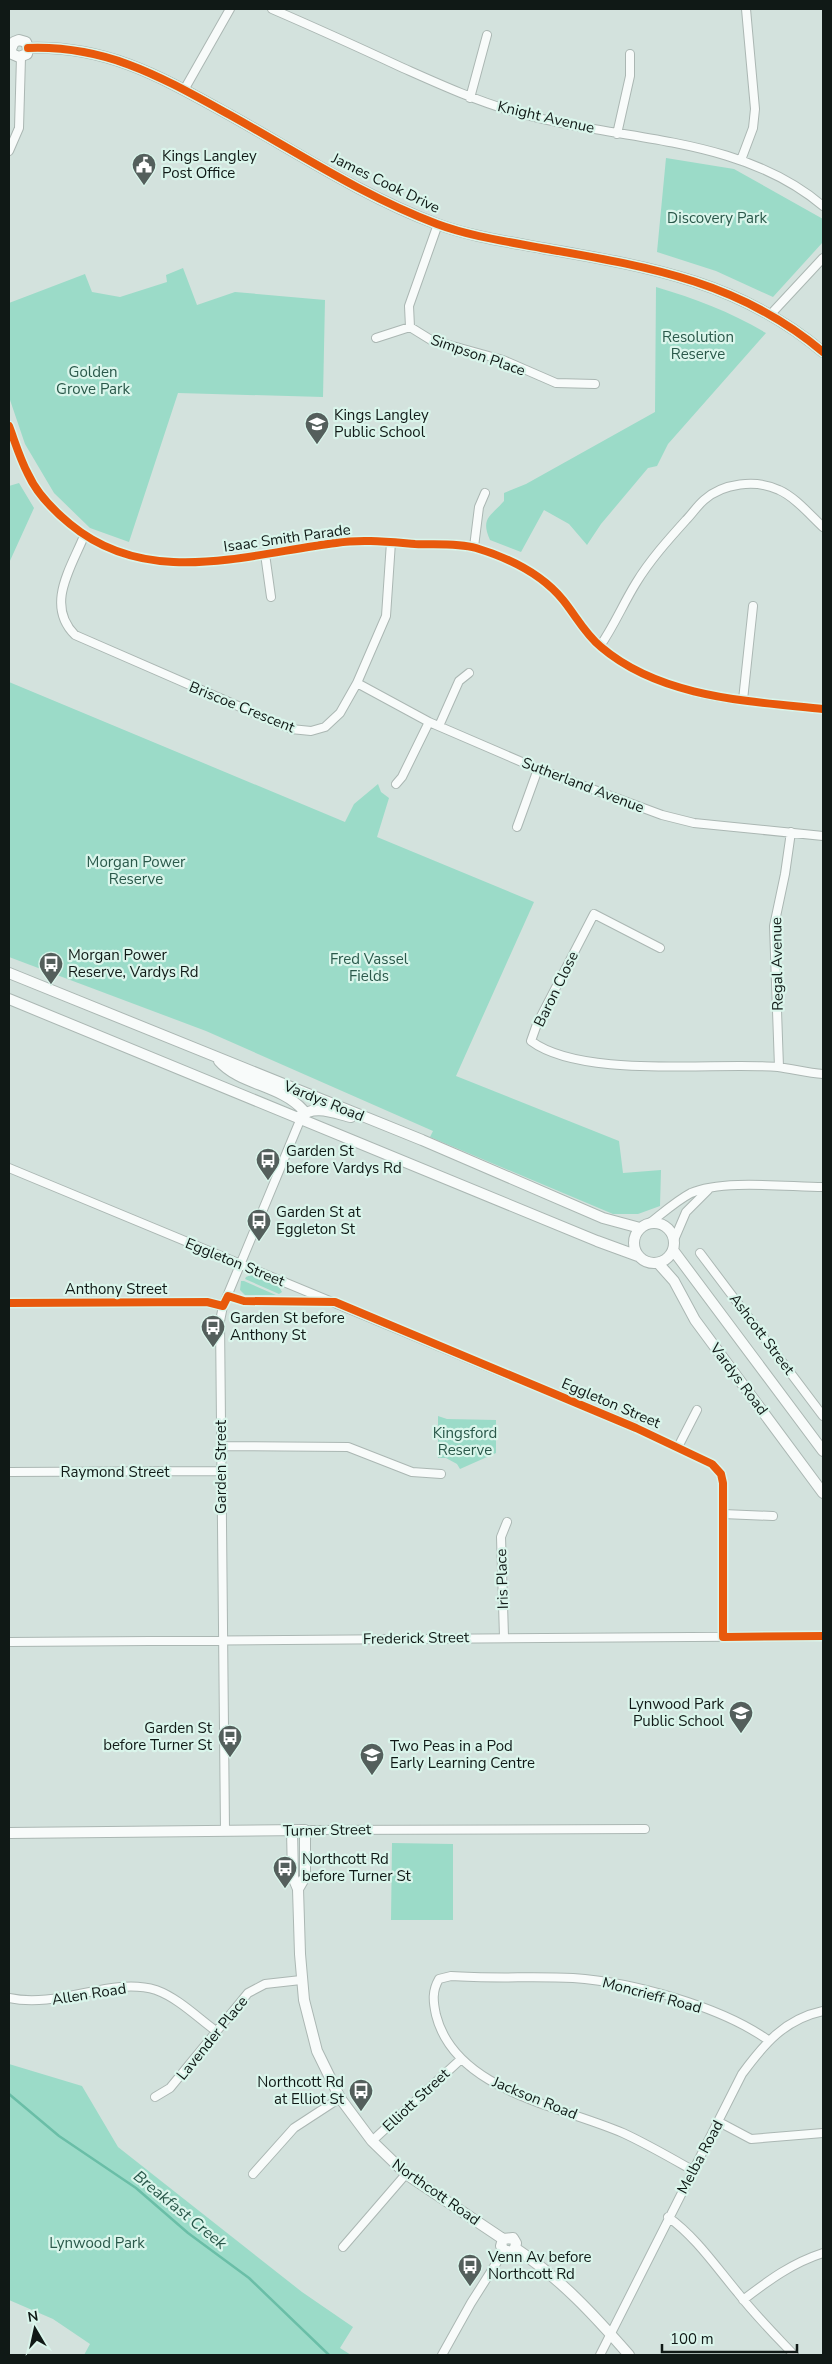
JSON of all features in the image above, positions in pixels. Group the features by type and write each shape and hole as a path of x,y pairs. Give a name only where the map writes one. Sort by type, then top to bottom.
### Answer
{"street":[{"path":"184,90 230,9"},
{"name":"Knight Avenue","path":"272,9 470,98 514,112 617,134 709,150 740,160 802,188 823,206"},
{"path":"740,160 753,128 755,109 746,9"},
{"path":"470,98 488,36"},
{"path":"19,40 26,42 27,54 21,57 14,55 10,48 12,44 19,40"},
{"name":"James Cook Drive","path":"28,48 59,48 107,56 144,69 373,195 438,224 489,238 662,271 717,289 770,314 823,352"},
{"path":"617,134 630,76 630,54"},
{"path":"9,151 19,128 21,57"},
{"path":"376,338 410,328 409,306 438,224"},
{"path":"770,314 823,258"},
{"name":"Simpson Place","path":"410,328 431,340 503,360 556,383 595,384"},
{"name":"Isaac Smith Parade","path":"9,426 28,475 42,497 59,515 84,536 139,557 174,563 213,562 336,543 391,542 474,547 521,566 544,581 565,602 588,634 600,646 626,665 658,681 743,700 823,709"},
{"path":"600,646 612,629 635,586 659,550 703,500 723,488 743,484 771,486 782,491 823,527"},
{"path":"474,547 479,507 485,493"},
{"name":"Briscoe Crescent","path":"84,536 62,591 60,602 66,625 83,640 297,730 311,731 325,727 340,713 356,684 386,616 391,542"},
{"path":"265,554 271,596"},
{"path":"743,700 753,606"},
{"path":"439,726 459,681 469,673"},
{"name":"Sutherland Avenue","path":"356,684 429,722 538,769 662,815 694,823 823,836"},
{"path":"396,784 402,777 429,722"},
{"path":"517,827 538,769"},
{"name":"Regal Avenue","path":"779,1068 774,926 785,874 791,832"},
{"name":"Baron Close","path":"660,948 594,914 537,1024 532,1041 541,1048 590,1062 779,1068"},
{"name":"Vardys Road","path":"9,973 378,1123 603,1218 640,1228"},
{"name":"Vardys Road","path":"9,999 597,1241 638,1256"},
{"path":"214,1056 229,1070 265,1086 294,1102 303,1110 301,1118"},
{"path":"779,1068 823,1074"},
{"path":"301,1118 306,1112 316,1111 378,1123"},
{"name":"Garden Street","path":"225,1831 219,1329 223,1306 301,1118"},
{"name":"Eggleton Street","path":"9,1168 241,1265 335,1302 678,1447 712,1464 721,1474 723,1514 723,1637"},
{"path":"708,1190 686,1212 674,1240 673,1250 667,1259 658,1263 649,1263 638,1256 633,1245 636,1233 640,1228 650,1223 680,1199 694,1192 734,1186 823,1187"},
{"path":"650,1223 663,1225 668,1228 674,1240"},
{"name":"Vardys Road","path":"673,1250 823,1451"},
{"name":"Ashcott Street","path":"700,1252 823,1416"},
{"name":"Vardys Road","path":"658,1263 674,1281 695,1320 823,1493"},
{"path":"228,1296 244,1301 335,1302"},
{"name":"Anthony Street","path":"9,1303 206,1302 223,1306"},
{"path":"678,1447 697,1410"},
{"path":"221,1446 348,1447 412,1472 441,1474"},
{"name":"Raymond Street","path":"9,1472 220,1471"},
{"path":"723,1514 773,1516"},
{"name":"Iris Place","path":"504,1637 501,1538 507,1522"},
{"name":"Frederick Street","path":"9,1642 823,1636"},
{"name":"Turner Street","path":"9,1833 645,1829"},
{"name":"Northcott Road","path":"292,1830 293,1877 298,1889 301,1980 312,2035 340,2098 372,2141 406,2174 503,2238"},
{"name":"Northcott Road","path":"298,1889 305,1877 305,1830"},
{"name":"Moncrieff Road","path":"439,1979 451,1976 572,1978 608,1982 652,1993 727,2016 768,2040"},
{"name":"Jackson Road","path":"439,1979 433,1988 434,2005 439,2026 460,2060 496,2084 624,2134 694,2171"},
{"name":"Lavender Place","path":"155,2097 170,2088 243,1998 253,1990 272,1982 301,1980"},
{"name":"Allen Road","path":"9,1998 45,2001 125,1987 149,1988 174,1999 216,2031"},
{"name":"Melba Road","path":"600,2355 668,2217 694,2171 742,2074 768,2040 811,2014 823,2011"},
{"name":"Elliott Street","path":"372,2141 460,2060"},
{"path":"253,2174 294,2128 340,2098"},
{"path":"719,2122 751,2139 823,2133"},
{"path":"343,2247 406,2174"},
{"path":"668,2217 694,2240 743,2300 794,2355"},
{"path":"508,2236 515,2239 515,2248 511,2252 504,2251 501,2246 503,2238 508,2236"},
{"path":"515,2248 556,2278 629,2355"},
{"path":"442,2355 470,2303 504,2251"},
{"path":"743,2300 777,2274 806,2259 823,2254"}],"green space":[{"name":"Discovery Park","path":"666,158 734,169 823,219 823,242 773,297 716,271 657,252"},
{"name":"Golden Grove Park","path":"183,268 197,305 235,292 325,300 323,397 178,393 129,542 90,528 54,493 25,444 9,397 9,303 85,274 92,292 120,297 167,282 166,275"},
{"name":"Resolution Reserve","path":"656,287 713,307 766,333 668,444 657,466 648,468 601,524 587,545 569,524 544,510 521,552 490,540 486,527 488,518 504,501 504,493 526,484 655,412"},
{"path":"19,483 34,508 9,563 9,486"},
{"path":"9,682 345,822 354,804 378,784 381,792 389,798 377,837 534,902 456,1076 619,1141 623,1173 661,1170 660,1206 638,1214 613,1214 430,1137 433,1131 206,1031 9,957"},
{"path":"251,1275 279,1287 282,1292 279,1294 245,1279"},
{"path":"241,1281 276,1295 245,1295 240,1290"},
{"name":"Kingsford Reserve","path":"438,1416 447,1419 496,1420 496,1453 460,1469 457,1464 446,1458 438,1458"},
{"path":"392,1843 453,1844 453,1920 391,1920"},
{"name":"Lynwood Park","path":"9,2064 82,2086 118,2147 302,2292 353,2327 340,2348 351,2355 84,2355 90,2344 53,2319 9,2300"}],"waterway":[{"name":"Breakfast Creek","path":"9,2094 59,2136 136,2188 188,2233 249,2278 329,2355"}],"cycle path":[{"path":"28,48 57,48 84,52 134,66 181,88 332,174 410,213 450,229 478,236 622,263 692,281 726,293 759,309 792,328 823,352"},
{"path":"9,426 22,462 32,481 52,507 70,524 100,544 132,556 165,561 199,562 233,559 356,541 469,546 512,562 535,574 563,600 595,642 625,664 650,677 706,694 823,709"},
{"path":"9,1303 207,1302 223,1306 228,1296 244,1301 335,1302 636,1428 712,1464 721,1474 723,1483 723,1637 823,1636"}],"place":[{"name":"Kings Langley Post Office","path":"144,186"},
{"name":"Kings Langley Public School","path":"317,445"},
{"name":"Morgan Power Reserve, Vardys Rd","path":"51,985"},
{"name":"Garden St before Vardys Rd","path":"268,1181"},
{"name":"Garden St at Eggleton St","path":"259,1242"},
{"name":"Garden St before Anthony St","path":"213,1348"},
{"name":"Lynwood Park Public School","path":"741,1734"},
{"name":"Garden St before Turner St","path":"230,1758"},
{"name":"Two Peas in a Pod Early Learning Centre","path":"372,1776"},
{"name":"Northcott Rd before Turner St","path":"285,1889"},
{"name":"Northcott Rd at Elliot St","path":"361,2112"},
{"name":"Venn Av before Northcott Rd","path":"470,2287"}],"park label":[{"name":"Morgan Power Reserve","path":"136,870"},
{"name":"Fred Vassel Fields","path":"369,968"}]}
